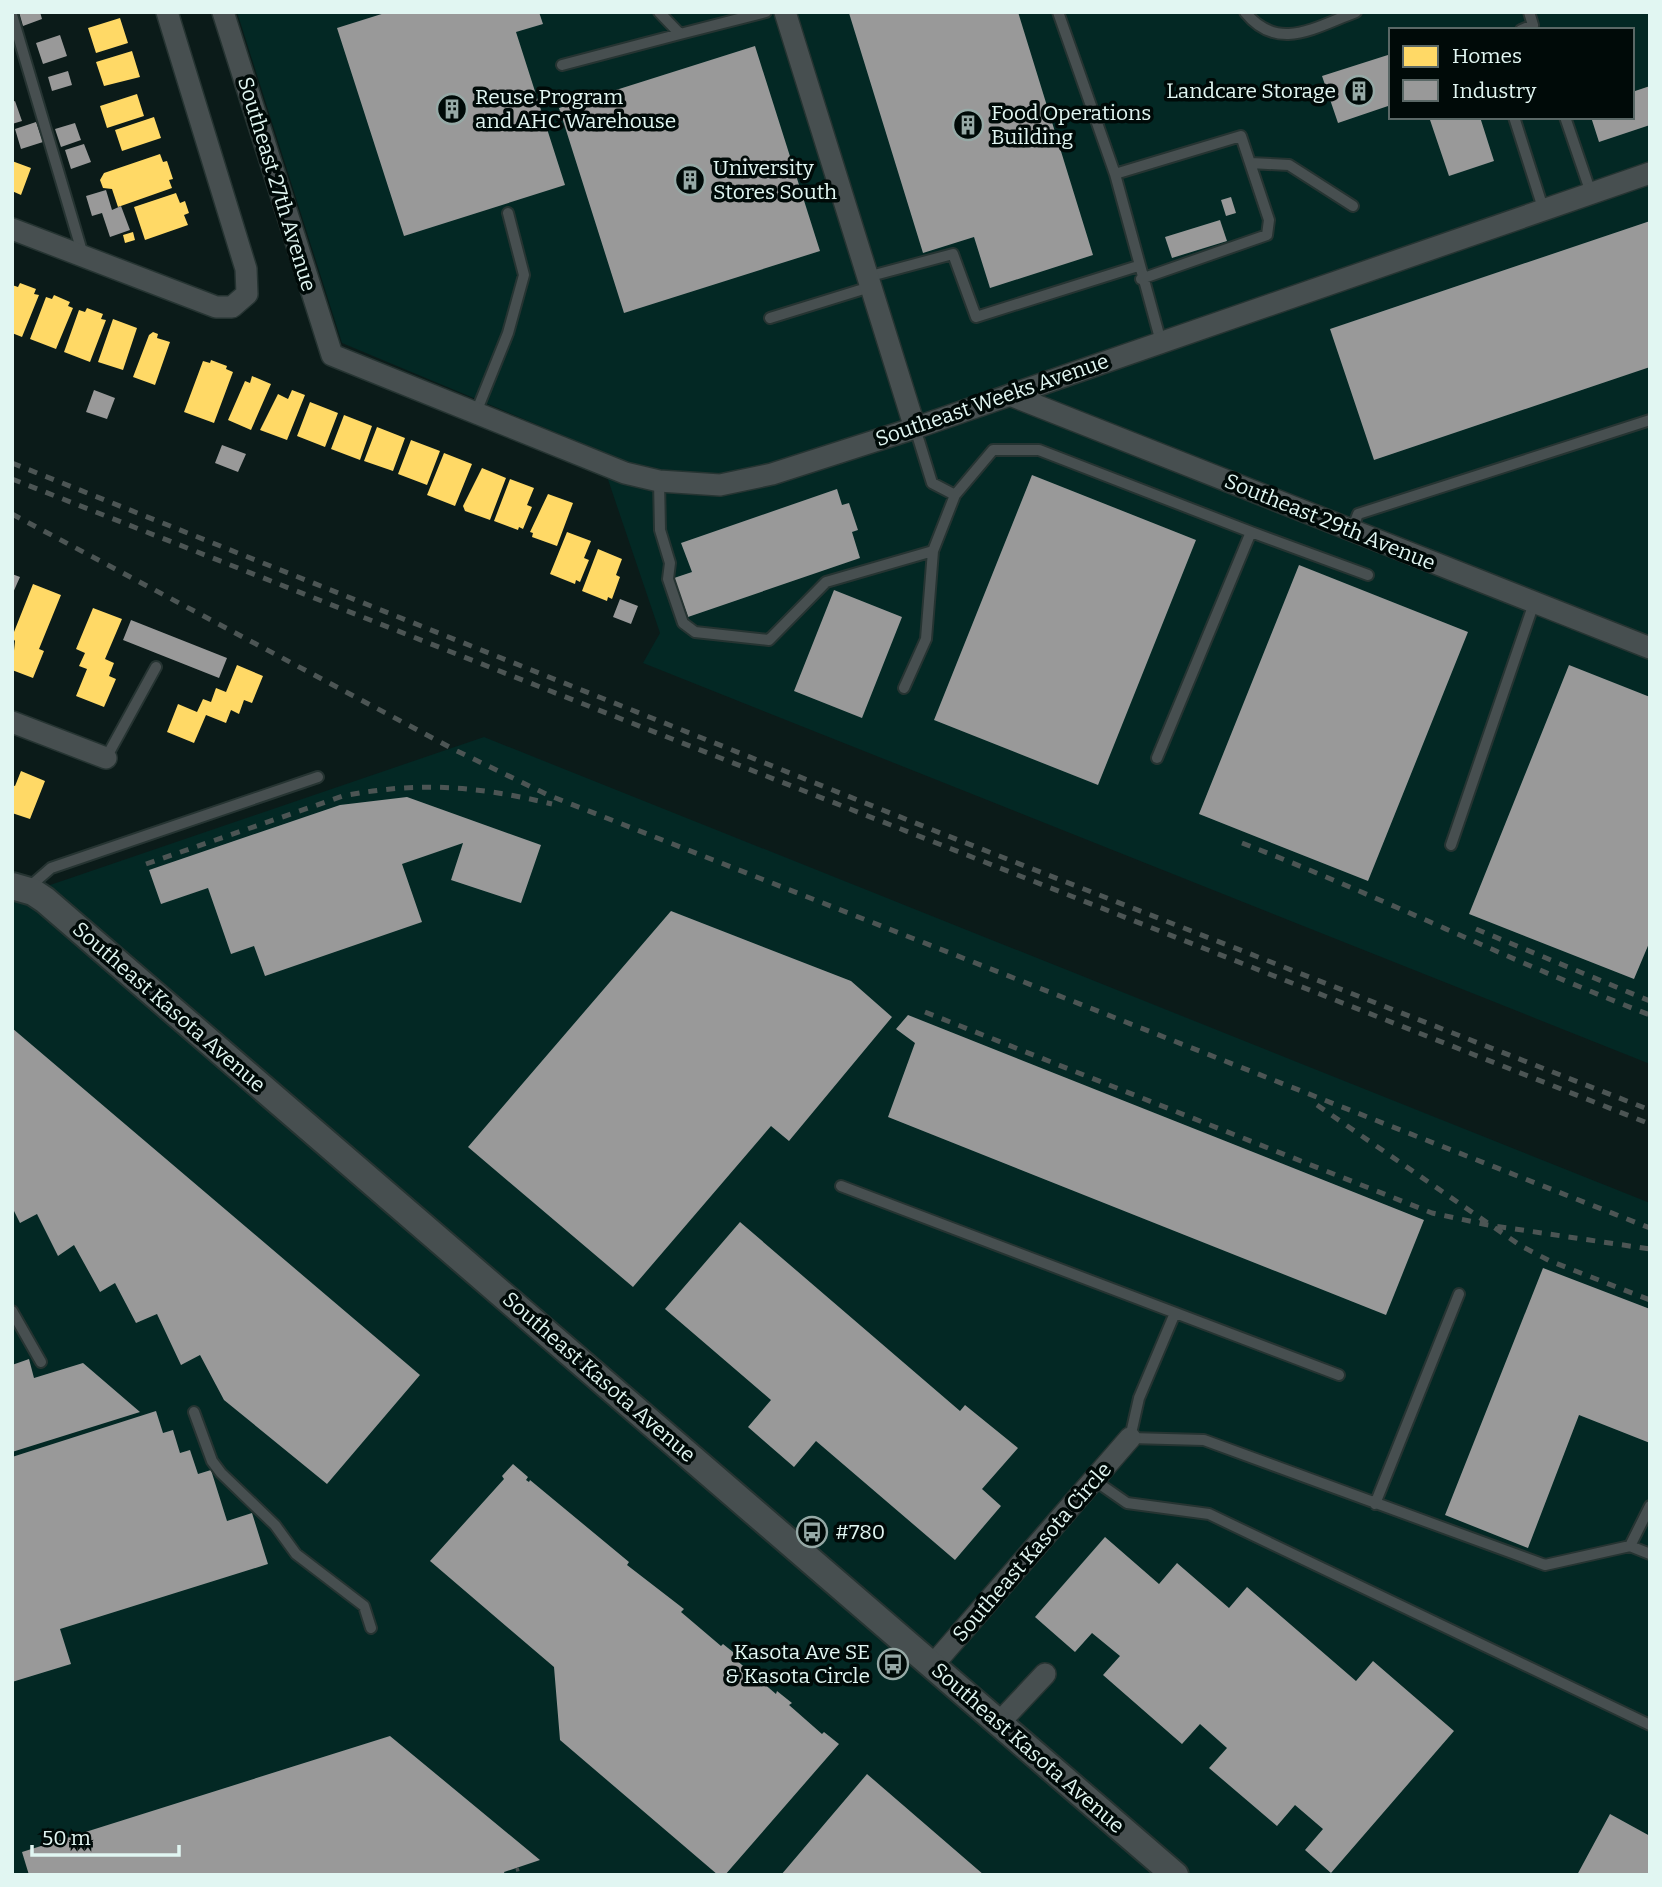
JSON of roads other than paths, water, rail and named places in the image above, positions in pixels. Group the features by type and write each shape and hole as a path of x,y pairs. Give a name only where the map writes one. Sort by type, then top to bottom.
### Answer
{"street":[{"path":"12,229 216,307 232,307 247,294 246,269 167,12"},
{"name":"Southeast 27th Avenue","path":"223,12 332,355"},
{"path":"785,12 915,428"},
{"name":"Southeast Weeks Avenue","path":"332,355 616,470 659,481 720,485 745,481 915,428 1650,173"},
{"name":"Southeast 29th Avenue","path":"1010,395 1650,648"},
{"path":"12,722 106,758"},
{"name":"Southeast Kasota Avenue","path":"19,887 45,900 1175,1875"},
{"name":"Southeast Kasota Circle","path":"933,1665 1130,1438"},
{"path":"999,1723 1045,1674"}],"lane":[{"path":"659,12 680,34"},
{"path":"562,65 766,12"},
{"path":"1058,12 1115,174 1141,279 1161,342"},
{"path":"1245,12 1258,29 1289,36 1356,12"},
{"path":"1529,12 1534,28"},
{"path":"12,15 84,257"},
{"path":"1515,119 1543,208"},
{"path":"1566,119 1591,193"},
{"path":"1115,174 1241,136 1269,220 1268,235 1141,279"},
{"path":"1250,163 1290,165 1353,206"},
{"path":"475,415 508,333 524,275 508,213"},
{"path":"770,318 953,254 976,317 1138,266"},
{"path":"1351,532 1358,514 1650,421"},
{"path":"915,428 932,483 954,495"},
{"path":"904,688 926,639 933,551 954,495 993,450 1039,450 1368,575"},
{"path":"659,481 660,530 670,562 667,579 683,623 695,632 769,640 827,582 933,551"},
{"path":"1157,758 1251,532"},
{"path":"1451,845 1534,603"},
{"path":"106,758 156,667"},
{"path":"19,887 51,869 318,777"},
{"path":"841,1186 1339,1375"},
{"path":"1375,1504 1459,1294"},
{"path":"12,1311 41,1362"},
{"path":"1175,1313 1139,1398 1130,1438 1204,1440 1545,1565 1630,1546 1650,1554"},
{"path":"194,1412 212,1461 221,1473 275,1525 296,1553 364,1606 371,1628"},
{"path":"1094,1480 1127,1503 1209,1514 1650,1725"},
{"path":"1630,1546 1650,1506"}],"railway":[{"path":"12,463 943,834 1650,1110"},
{"path":"12,479 1650,1124"},
{"path":"12,514 455,750 548,795 1650,1228"},
{"path":"146,864 343,796 371,791 448,788 498,793 552,804"},
{"path":"1242,843 1650,1015"},
{"path":"1476,929 1650,1001"},
{"path":"925,1012 1432,1213 1488,1225 1650,1249"},
{"path":"1317,1105 1521,1246 1550,1261 1650,1300"}],"place":[{"name":"Landcare Storage","path":"1359,91"},
{"name":"Reuse Program and AHC Warehouse","path":"452,109"},
{"name":"Food Operations Building","path":"968,125"},
{"name":"University Stores South","path":"690,180"},
{"name":"#780","path":"812,1532"},
{"name":"Kasota Ave SE & Kasota Circle","path":"893,1664"}]}
